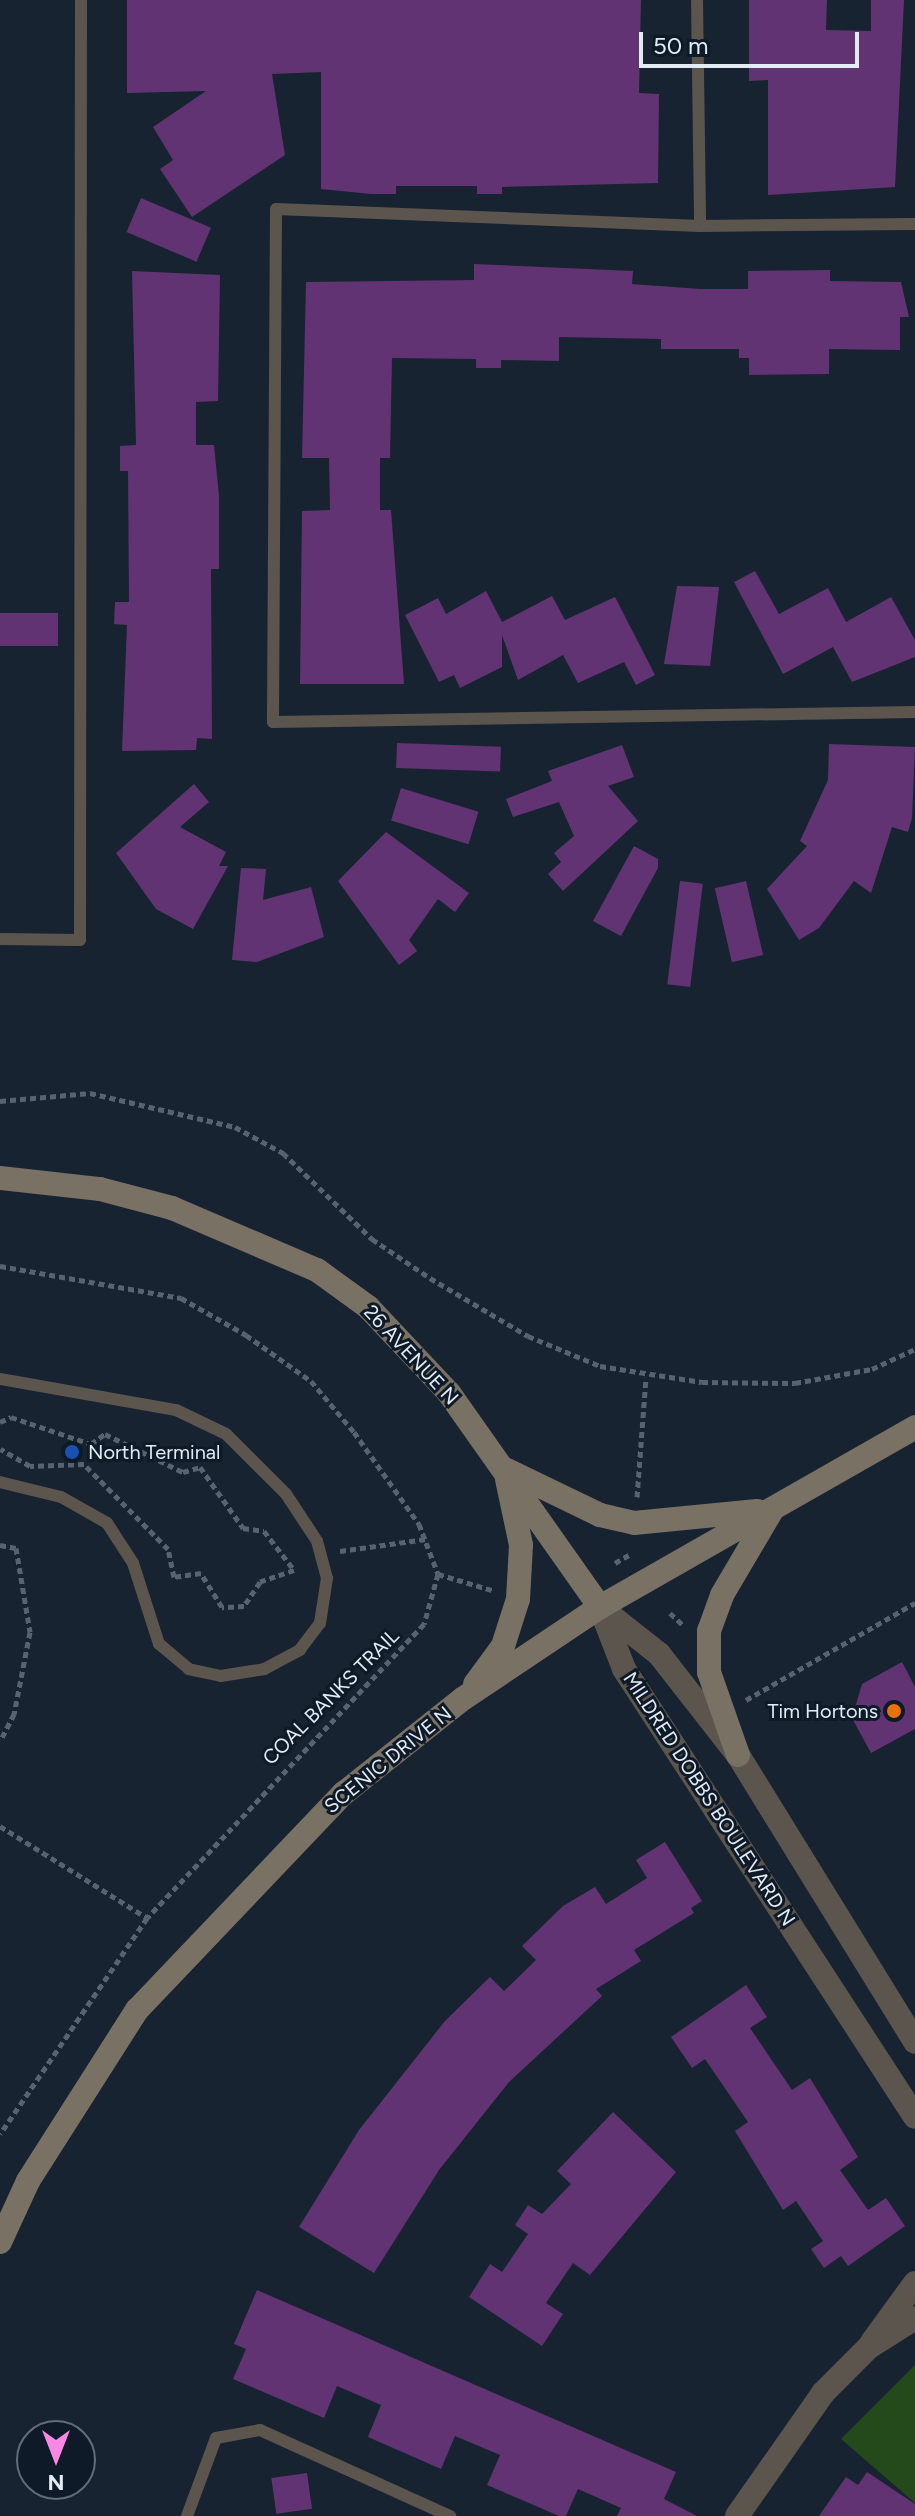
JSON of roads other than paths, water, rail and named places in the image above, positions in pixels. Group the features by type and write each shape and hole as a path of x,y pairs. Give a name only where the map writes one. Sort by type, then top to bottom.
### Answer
{"main road":[{"name":"26 AVENUE N","path":"0,1178 100,1189 172,1208 317,1270 410,1349 505,1468 600,1607"},
{"name":"SCENIC DRIVE N","path":"0,2242 90,2077 173,1967 344,1793 464,1698 600,1607 915,1427"},
{"path":"505,1468 600,1515 634,1523 773,1508"},
{"path":"464,1698 503,1646 518,1599 521,1545 505,1468"},
{"path":"738,1755 709,1672 709,1631 722,1595 773,1508"}],"street":[{"name":"MILDRED DOBBS BOULEVARD N","path":"600,1607 659,1654 738,1755 915,2042"},
{"name":"MILDRED DOBBS BOULEVARD N","path":"600,1607 624,1669 915,2117"},
{"path":"737,2516 792,2428 869,2347 915,2283"},
{"path":"869,2347 915,2318"}],"lane":[{"path":"0,939 80,940 81,0"},
{"path":"697,0 700,226"},
{"path":"915,224 700,226 276,209 273,722 915,712"},
{"path":"0,1379 176,1410 226,1434 286,1494 317,1541 327,1578 320,1623 300,1650 265,1669 221,1676 189,1669 159,1644 133,1563 107,1523 61,1497 0,1482"},
{"path":"187,2516 216,2438 260,2430 450,2516"}],"place":[{"name":"North Terminal","path":"72,1452"},
{"name":"Tim Hortons","path":"894,1711"}]}
